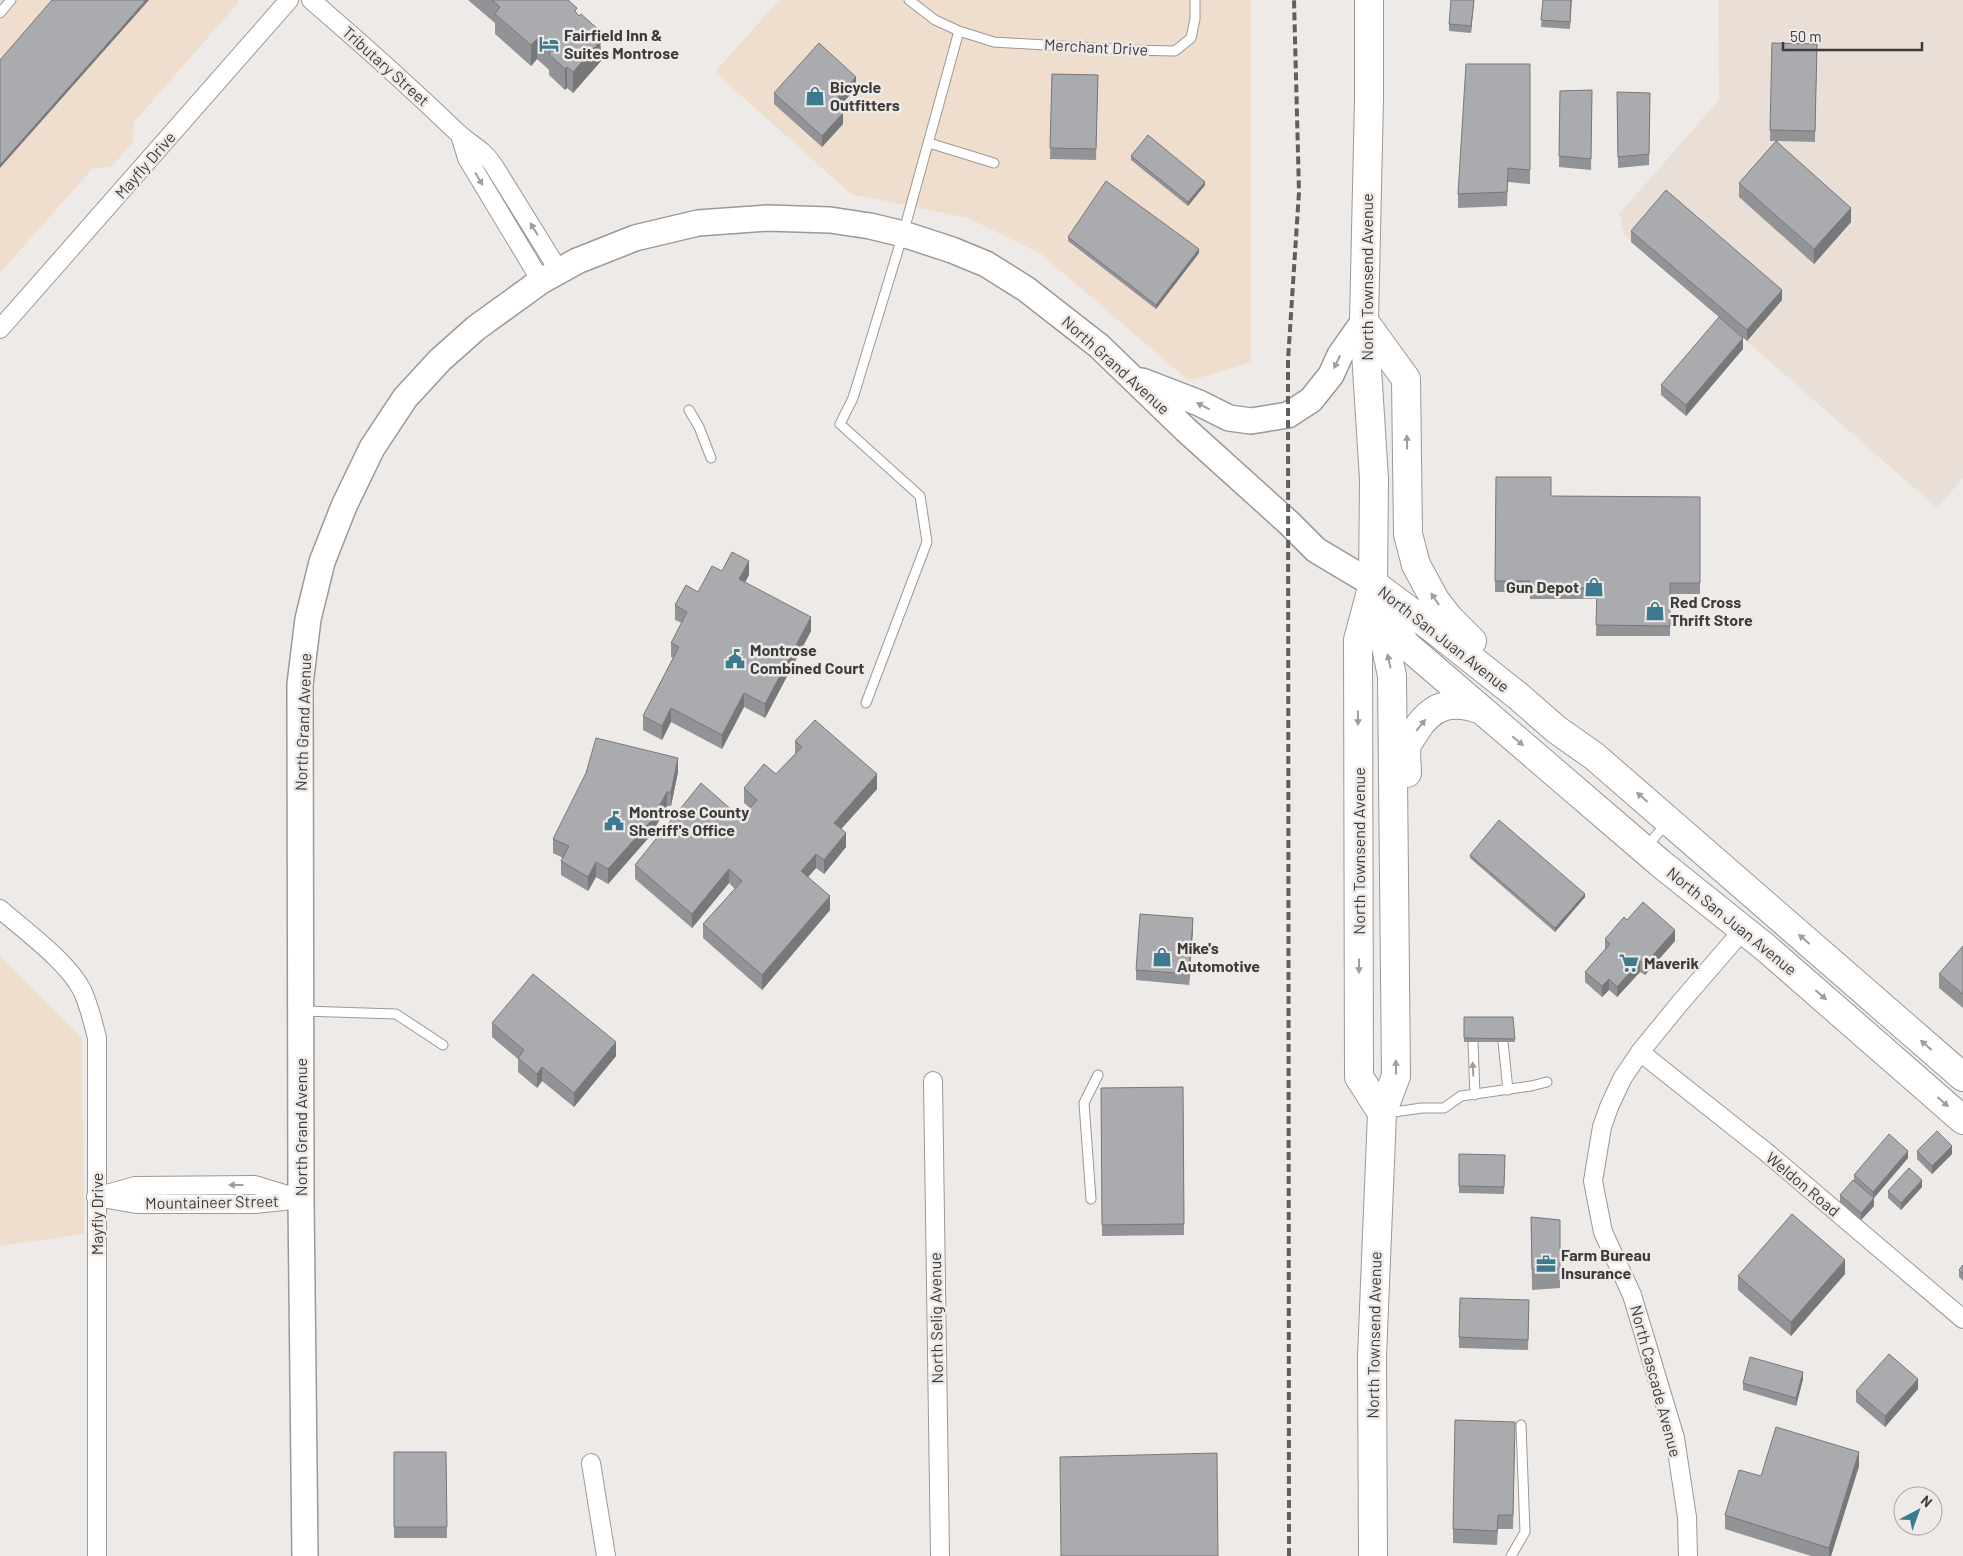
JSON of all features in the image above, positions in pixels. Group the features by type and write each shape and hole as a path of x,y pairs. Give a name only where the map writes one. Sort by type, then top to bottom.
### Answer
{"highway":[{"name":"North Townsend Avenue","path":"1369,0 1369,99 1364,321 1374,479 1374,584 1392,676 1396,1076 1382,1113 1372,1357 1373,1556"},
{"path":"1364,321 1406,379 1408,534 1416,565 1435,600 1449,618 1471,641 1564,723 1594,756"},
{"name":"North Townsend Avenue","path":"1374,584 1358,640 1359,1077 1382,1113"},
{"name":"North San Juan Avenue","path":"1374,584 1405,644 1645,850 1766,948 1963,1120"},
{"name":"North San Juan Avenue","path":"1374,584 1518,696 1557,730 1594,756 1963,1078"},
{"path":"1394,923 1409,893 1407,746 1419,725 1439,708 1465,704 1481,710"}],"street":[{"name":"Mayfly Drive","path":"0,329 289,0"},
{"name":"Tributary Street","path":"311,0 460,134 467,158 550,276"},
{"name":"North Grand Avenue","path":"305,1556 300,1199 300,684 308,619 322,562 344,506 372,448 406,398 440,360 476,328 550,276 577,261 635,238 698,223 767,218 830,220 870,226 903,234 952,250 986,264 1026,289 1099,346 1186,430 1316,550 1374,584"},
{"path":"1132,377 1229,418 1251,421 1288,416 1311,400 1330,375 1340,355 1364,321"},
{"name":"Mayfly Drive","path":"0,909 64,966 81,989 91,1014 97,1038 98,1556"},
{"name":"North Cascade Avenue","path":"1688,1556 1687,1517 1675,1438 1632,1295 1603,1232 1593,1180 1597,1150 1609,1107 1622,1080 1640,1052 1743,930"},
{"name":"Weldon Road","path":"1640,1052 1761,1148 1963,1319"},
{"name":"North Selig Avenue","path":"933,1081 940,1556"},
{"name":"Mountaineer Street","path":"96,1197 135,1186 255,1185 300,1199"},
{"path":"591,1463 606,1556"}],"lane":[{"path":"0,13 12,0"},
{"name":"Merchant Drive","path":"909,0 935,20 959,31 994,42 1175,51 1191,38 1195,18 1195,0"},
{"path":"866,703 927,542 920,496 840,424 854,398 903,234 959,31"},
{"path":"929,143 994,163"},
{"path":"689,410 699,427 711,458"},
{"path":"1645,850 1669,821"},
{"path":"301,1011 396,1014 444,1045"},
{"path":"1503,1042 1508,1090"},
{"path":"1473,1043 1475,1095"},
{"path":"1090,1199 1084,1103 1098,1074"},
{"path":"1382,1113 1422,1108 1444,1108 1462,1096 1508,1090 1547,1082"},
{"path":"1511,1556 1525,1532 1521,1425"}],"shaded area":[{"path":"0,0 238,0 238,3 134,122 133,143 112,166 92,169 0,273"},
{"path":"779,0 1251,0 1251,362 1189,381 1041,254 968,218 851,194 715,72"},
{"path":"1718,0 1963,0 1963,478 1937,508 1624,234 1619,214 1719,100"},
{"path":"0,956 82,1038 84,1234 0,1246"}],"building":[{"path":"52,0 146,0 0,165 0,60"},
{"path":"492,0 568,0 577,8 575,11 579,16 581,14 600,31 596,36 601,40 573,72 567,67 565,69 549,54 551,51 537,39 531,45 495,14 500,7"},
{"path":"1451,0 1474,0 1471,26 1449,24"},
{"path":"1543,0 1571,0 1570,22 1541,20"},
{"name":"Bicycle Outfitters","path":"819,43 856,77 833,103 843,113 822,136 774,93"},
{"path":"1772,43 1817,44 1815,131 1770,130"},
{"path":"1466,64 1530,64 1530,170 1508,168 1507,192 1458,194"},
{"path":"1052,74 1098,75 1096,149 1050,148"},
{"path":"1592,90 1591,159 1559,156 1560,91"},
{"path":"1617,92 1650,93 1649,154 1618,157"},
{"path":"1148,135 1205,182 1188,202 1131,156"},
{"path":"1776,141 1851,208 1814,249 1739,183"},
{"path":"1106,181 1199,249 1156,305 1068,237"},
{"path":"1666,190 1782,290 1747,330 1631,231"},
{"path":"1719,317 1743,338 1686,405 1661,385"},
{"path":"1496,477 1551,477 1551,496 1700,497 1700,583 1670,583 1670,626 1596,625 1597,588 1530,588 1530,581 1495,581"},
{"name":"Montrose Combined Court","path":"732,552 749,561 739,579 811,617 765,704 744,693 722,735 671,708 662,726 643,716 679,647 671,643 687,612 675,605 686,585 698,592 712,566 722,571"},
{"path":"815,720 877,774 834,823 846,833 824,860 816,854 801,871 830,896 762,975 703,924 742,881 729,869 692,914 635,865 701,783 741,818 757,800 744,788 764,764 776,774 802,747 795,741"},
{"name":"Montrose County Sheriff's Office","path":"596,738 678,758 671,792 667,792 651,821 608,869 596,862 588,877 561,861 569,846 553,839 586,773"},
{"path":"1499,820 1585,894 1555,928 1470,855"},
{"name":"Maverik","path":"1643,902 1675,930 1645,964 1640,961 1617,987 1609,979 1602,986 1585,972 1610,944 1605,939 1624,917 1627,920"},
{"path":"1140,914 1193,918 1189,974 1136,970"},
{"path":"1963,946 1963,994 1939,974"},
{"path":"533,974 616,1042 574,1093 542,1067 537,1074 518,1058 524,1050 492,1023"},
{"path":"1464,1017 1513,1017 1515,1039 1464,1038"},
{"path":"1183,1087 1184,1224 1102,1225 1101,1088"},
{"path":"1937,1131 1952,1146 1932,1166 1917,1151"},
{"path":"1889,1134 1908,1151 1873,1192 1854,1175"},
{"path":"1459,1154 1505,1155 1504,1187 1459,1186"},
{"path":"1909,1168 1922,1180 1901,1203 1888,1191"},
{"path":"1853,1180 1874,1198 1861,1213 1840,1195"},
{"path":"1792,1214 1845,1260 1791,1322 1738,1276"},
{"path":"1531,1217 1560,1220 1560,1268 1532,1269"},
{"path":"1963,1265 1963,1274 1959,1270"},
{"path":"1460,1298 1529,1300 1528,1340 1459,1337"},
{"path":"1889,1354 1918,1379 1885,1416 1856,1391"},
{"path":"1750,1357 1803,1372 1796,1398 1743,1383"},
{"path":"1455,1420 1515,1422 1513,1515 1498,1515 1497,1531 1453,1529"},
{"path":"1776,1427 1859,1452 1829,1548 1725,1515 1739,1470 1761,1476"},
{"path":"394,1452 446,1452 447,1527 394,1527"},
{"path":"1217,1453 1218,1556 1061,1556 1060,1457"}],"railway":[{"path":"1289,1556 1288,360 1299,192 1294,0"}],"place":[{"name":"Fairfield Inn & Suites Montrose","path":"549,44"},
{"name":"Bicycle Outfitters","path":"815,96"},
{"name":"Gun Depot","path":"1594,587"},
{"name":"Red Cross Thrift Store","path":"1655,611"},
{"name":"Montrose Combined Court","path":"735,659"},
{"name":"Montrose County Sheriff's Office","path":"614,821"},
{"name":"Mike's Automotive","path":"1162,957"},
{"name":"Maverik","path":"1629,963"},
{"name":"Farm Bureau Insurance","path":"1546,1264"}]}
